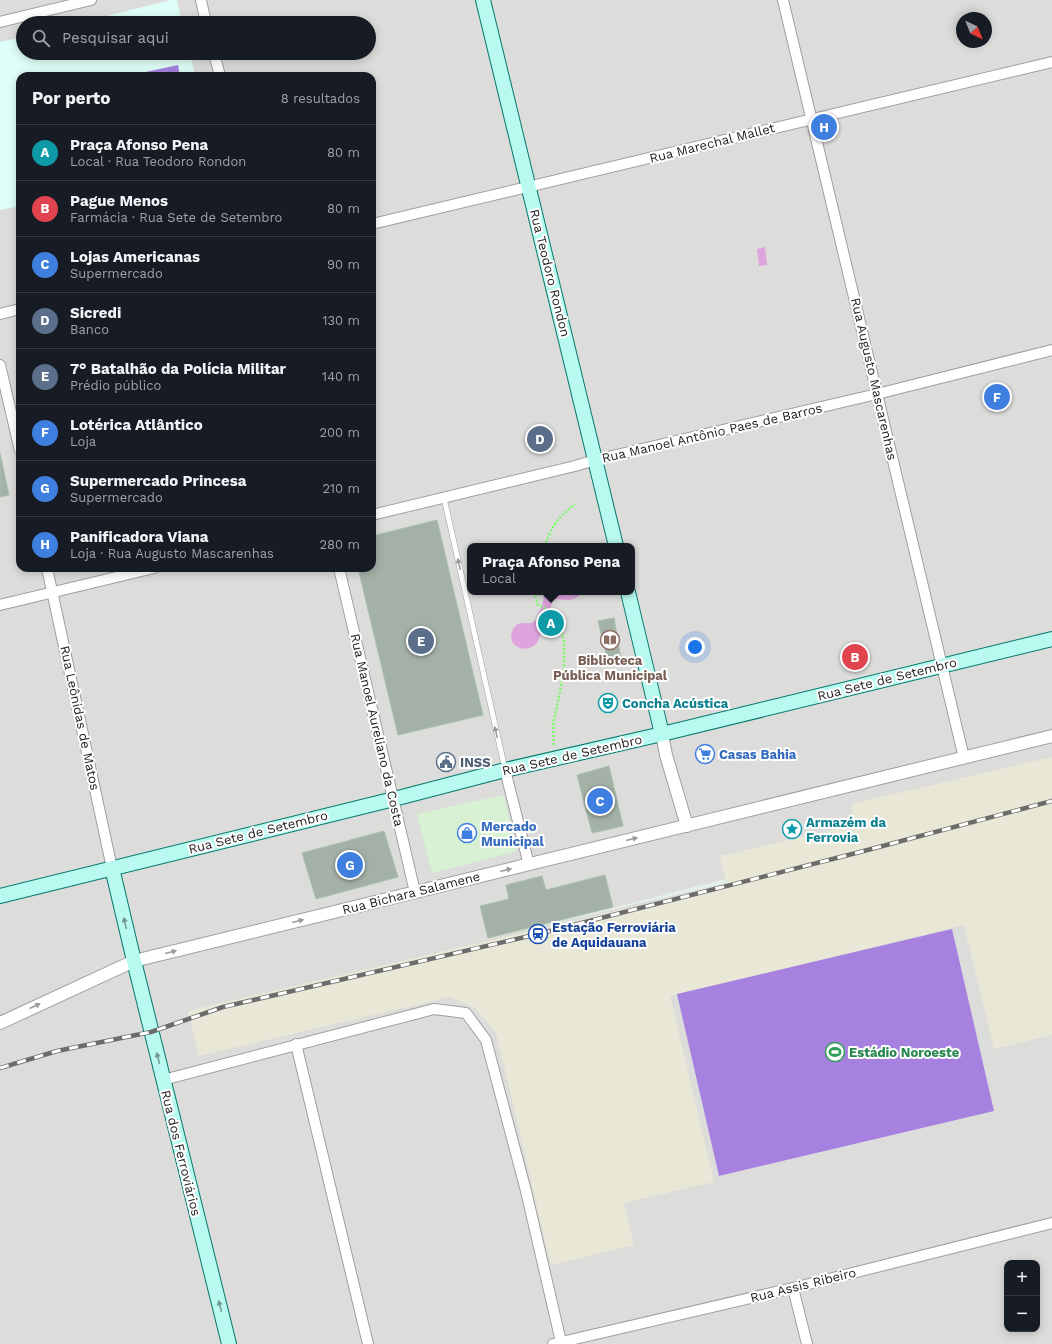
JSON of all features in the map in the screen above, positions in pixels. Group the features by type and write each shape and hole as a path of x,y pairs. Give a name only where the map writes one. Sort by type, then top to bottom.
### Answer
{"main road":[{"name":"Rua Teodoro Rondon","path":"483,0 615,543"},
{"path":"629,595 662,734"},
{"name":"Rua Sete de Setembro","path":"0,896 394,799 505,770 662,734 1052,638"},
{"path":"112,868 134,961"},
{"name":"Rua dos Ferroviários","path":"134,961 229,1344"}],"street":[{"path":"25,16 92,0"},
{"path":"201,0 204,16"},
{"name":"Rua Augusto Mascarenhas","path":"783,0 964,758"},
{"path":"0,22 16,18"},
{"path":"216,60 219,72"},
{"name":"Rua Marechal Mallet","path":"376,223 1052,62"},
{"path":"0,314 16,310"},
{"name":"Rua Manoel Antônio Paes de Barros","path":"376,514 596,460 877,394 1052,350"},
{"path":"0,365 16,434"},
{"name":"Rua Leônidas de Matos","path":"48,572 112,868"},
{"path":"0,605 137,572"},
{"name":"Rua Manoel Aureliano da Costa","path":"340,572 415,892"},
{"path":"662,734 666,755 688,826"},
{"name":"Rua Bichara Salamene","path":"0,1023 134,961 1052,736"},
{"path":"505,770 529,865"},
{"path":"163,1080 434,1009 466,1013 486,1040 526,1191 557,1343"},
{"path":"296,1044 368,1344"},
{"name":"Rua Assis Ribeiro","path":"557,1343 793,1288 1052,1223"},
{"path":"793,1288 807,1344"}],"lane":[{"path":"444,498 505,770"}],"path":[{"path":"545,543 554,525 561,516 576,504"},
{"path":"535,595 538,605 552,612 564,639 564,672 553,725 554,758"}],"shaded area":[{"path":"0,0 1052,0 1052,799 550,924 838,857 1052,801 1052,1344 0,1344"},
{"path":"171,0 177,0 180,16 106,16"},
{"path":"16,39 16,60 192,60 194,72 16,72 16,207 0,210 0,42"},
{"path":"178,65 179,72 146,72"},
{"path":"765,247 767,265 759,266 757,249"},
{"path":"545,595 581,595 573,599 556,599 553,601 536,644 532,647 523,649 515,645 512,642 511,637 514,627 520,624 532,623 537,619"},
{"path":"1052,757 1052,1035 994,1049 964,925 670,996 714,1182 624,1203 634,1245 551,1265 496,1032 474,1007 449,997 199,1056 188,1011 727,885 720,856 855,825 851,804"},
{"name":"Mercado Municipal","path":"503,795 517,851 432,873 417,814"},
{"name":"Estádio Noroeste","path":"952,929 994,1111 719,1176 677,994"}],"building":[{"path":"0,453 9,495 0,497"},
{"path":"437,520 483,715 398,735 359,572 376,572 376,535"},
{"name":"Biblioteca Pública Municipal","path":"614,618 621,659 608,662 598,621"},
{"path":"609,766 623,826 592,833 577,775"},
{"path":"384,831 398,877 316,899 302,853"},
{"name":"Estação Ferroviária de Aquidauana","path":"605,875 613,907 488,938 480,906 509,899 506,885 542,876 546,890"}],"railway":[{"path":"0,1068 57,1051 151,1032 223,1007 538,934 860,852 1052,801"}],"place":[{"name":"Panificadora Viana","path":"824,127"},
{"name":"Lotérica Atlântico","path":"997,397"},
{"name":"Sicredi","path":"540,439"},
{"name":"Praça Afonso Pena","path":"551,623"},
{"name":"Biblioteca Pública Municipal","path":"610,640"},
{"name":"7° Batalhão da Polícia Militar","path":"421,641"},
{"name":"Pague Menos","path":"855,657"},
{"name":"Concha Acústica","path":"608,703"},
{"name":"Casas Bahia","path":"705,754"},
{"name":"INSS","path":"446,762"},
{"name":"Lojas Americanas","path":"600,801"},
{"name":"Armazém da Ferrovia","path":"792,829"},
{"name":"Mercado Municipal","path":"467,833"},
{"name":"Supermercado Princesa","path":"350,865"},
{"name":"Estação Ferroviária de Aquidauana","path":"538,934"},
{"name":"Estádio Noroeste","path":"835,1052"}]}
